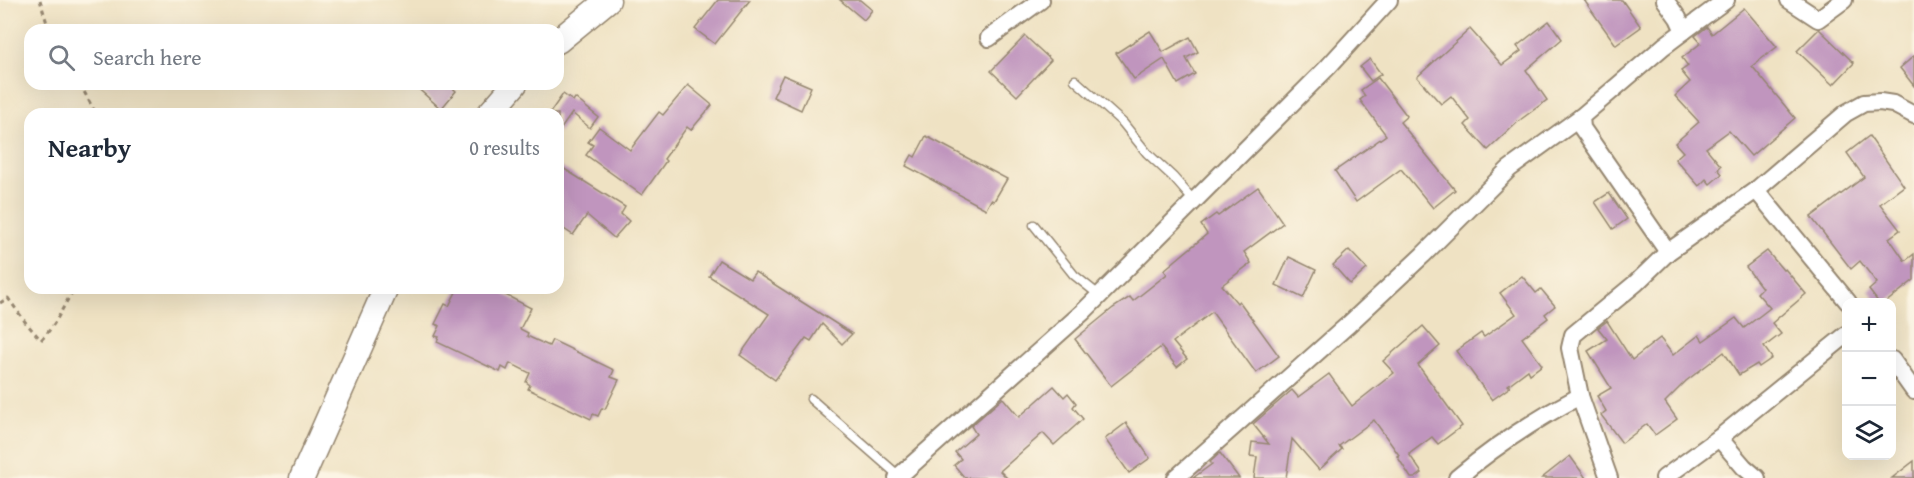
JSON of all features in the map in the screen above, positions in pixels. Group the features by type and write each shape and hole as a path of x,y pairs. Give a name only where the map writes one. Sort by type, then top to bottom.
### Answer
{"main road":[{"path":"564,36 608,0"},
{"path":"494,108 509,90"},
{"path":"302,478 383,294"}],"street":[{"path":"989,38 1041,0"},
{"path":"899,477 1083,312 1328,67 1389,0"},
{"path":"1665,0 1684,31"},
{"path":"1176,478 1349,324 1509,169 1581,117 1664,46 1726,0"},
{"path":"1789,0 1818,19 1844,0"},
{"path":"1609,478 1580,396 1570,348 1573,335 1636,283 1668,252 1756,190 1846,113 1864,103 1880,102 1893,104 1914,115"},
{"path":"1581,117 1582,128 1668,252"},
{"path":"1756,190 1844,298"},
{"path":"1664,478 1719,438 1842,338"},
{"path":"1896,366 1914,391"},
{"path":"1457,478 1508,439 1580,396"},
{"path":"1719,438 1744,467 1758,478"}],"lane":[{"path":"1075,80 1117,117 1147,153 1194,201"},
{"path":"1034,225 1074,275 1099,295"},
{"path":"811,399 899,477"}],"path":[{"path":"40,0 47,24"},
{"path":"84,90 93,108"},
{"path":"0,303 8,298 41,340 53,328 71,294"}],"building":[{"path":"718,0 750,0 715,44 695,29"},
{"path":"840,0 860,0 872,10 864,20"},
{"path":"1584,0 1622,0 1641,27 1616,45"},
{"path":"1744,8 1777,47 1752,66 1795,118 1751,156 1729,131 1706,148 1721,166 1718,169 1722,174 1710,184 1706,179 1699,186 1675,159 1683,152 1675,143 1699,122 1675,96 1690,82 1681,71 1688,66 1682,58 1701,43 1695,36 1707,27 1712,34"},
{"path":"1549,21 1562,39 1526,70 1547,100 1520,120 1488,150 1465,125 1470,120 1451,96 1441,104 1417,77 1470,29 1502,65 1521,51 1517,46"},
{"path":"1819,29 1854,63 1833,85 1797,51"},
{"path":"1150,31 1163,52 1190,37 1198,52 1186,58 1195,74 1178,84 1164,59 1134,79 1116,53"},
{"path":"1025,36 1051,60 1017,96 991,71"},
{"path":"1914,56 1914,86 1900,68"},
{"path":"1370,59 1381,74 1371,81 1360,67"},
{"path":"783,75 811,87 801,110 773,97"},
{"path":"1378,78 1407,116 1400,122 1455,190 1433,208 1401,169 1356,202 1335,171 1386,135 1360,100 1365,96 1361,90"},
{"path":"688,85 712,105 691,130 687,127 642,195 586,155 593,145 588,142 599,127 630,150 659,112 663,115"},
{"path":"420,90 456,91 440,108"},
{"path":"563,94 573,101 575,98 598,117 590,128 572,113 564,124 564,108 553,108"},
{"path":"926,136 1007,179 994,201 991,200 986,209 906,166 912,155 915,157"},
{"path":"1869,136 1904,186 1880,204 1900,230 1889,238 1905,261 1914,254 1914,280 1891,298 1875,298 1869,290 1877,283 1860,261 1851,269 1811,217 1864,177 1847,153"},
{"path":"564,169 625,207 621,214 629,221 614,238 587,215 573,235 564,229"},
{"path":"1258,187 1283,223 1244,252 1251,263 1222,285 1237,303 1239,301 1279,356 1256,373 1212,312 1173,342 1187,359 1177,367 1161,347 1111,386 1075,339 1113,308 1130,297 1133,301 1167,274 1164,270 1207,234 1201,225 1216,214 1218,216"},
{"path":"1609,193 1627,219 1613,229 1595,202"},
{"path":"1349,250 1367,269 1350,284 1333,265"},
{"path":"1767,251 1806,294 1772,323 1781,334 1764,347 1772,358 1759,367 1757,364 1739,375 1724,352 1686,381 1665,402 1677,419 1655,435 1647,424 1622,443 1601,415 1606,411 1597,396 1611,388 1588,351 1607,339 1598,328 1607,321 1632,360 1660,338 1673,355 1699,335 1703,341 1736,318 1744,328 1770,308 1757,293 1762,288 1746,267"},
{"path":"1289,257 1316,270 1303,298 1276,285"},
{"path":"719,260 750,279 755,272 852,334 842,344 822,324 811,341 806,338 775,380 740,355 769,314 709,276"},
{"path":"1522,276 1536,293 1541,289 1555,306 1545,314 1548,318 1522,338 1542,365 1530,374 1528,370 1492,400 1456,351 1481,333 1484,337 1516,314 1500,293"},
{"path":"455,294 504,294 531,308 520,329 528,333 527,336 549,346 552,340 614,370 611,377 619,380 605,409 602,408 598,416 593,414 591,419 528,389 530,385 526,382 530,373 510,363 507,370 502,367 500,372 437,342 439,337 435,336 440,326 435,324 445,304 449,306"},
{"path":"1423,326 1440,346 1418,365 1462,426 1438,444 1432,437 1409,454 1422,473 1411,478 1397,456 1399,455 1374,420 1339,446 1342,449 1319,470 1292,439 1286,478 1254,478 1257,457 1250,456 1252,442 1269,444 1253,424 1292,390 1298,397 1329,374 1352,406 1394,373 1383,361"},
{"path":"1054,386 1064,397 1068,393 1076,403 1073,407 1083,419 1054,445 1043,433 1000,471 1007,478 965,478 954,465 961,459 955,452 976,434 971,426 1003,398 1019,417"},
{"path":"1126,423 1150,458 1129,473 1105,439"},
{"path":"1220,453 1239,478 1193,478 1212,464 1210,462"},
{"path":"1570,456 1586,478 1542,478"},
{"path":"1914,461 1914,478 1892,478"}]}
